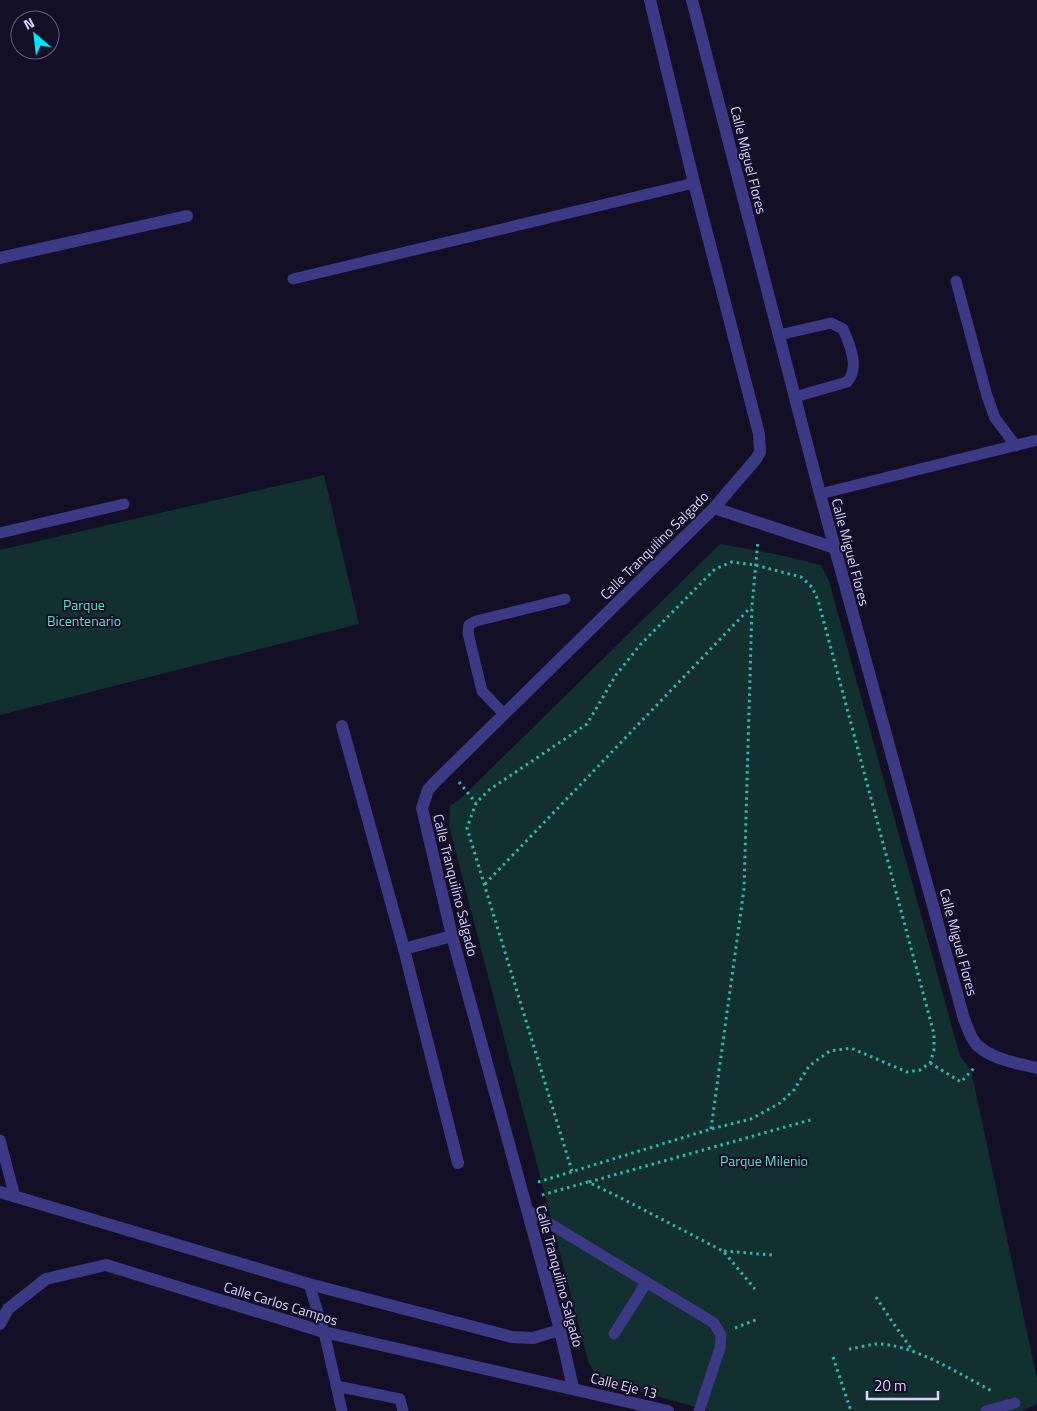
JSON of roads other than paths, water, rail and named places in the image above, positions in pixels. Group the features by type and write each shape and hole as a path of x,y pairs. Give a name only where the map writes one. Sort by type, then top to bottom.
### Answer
{"street":[{"path":"650,0 694,183"},
{"name":"Calle Miguel Flores","path":"692,0 834,548 964,1019 971,1036 977,1044 989,1053 1004,1060 1037,1068"},
{"name":"Calle Tranquilino Salgado","path":"573,1388 560,1330 452,936 422,808 428,790 503,713 714,508 749,468 760,452 760,434 694,183"},
{"path":"0,258 188,216"},
{"path":"714,508 834,548"},
{"path":"342,726 404,949 458,1163"},
{"path":"404,949 452,936"},
{"name":"Calle Carlos Campos","path":"0,1192 309,1284 512,1337 533,1338 560,1330"},
{"name":"Calle Carlos Campos","path":"0,1324 8,1309 46,1279 106,1265 324,1332 573,1388"},
{"name":"Calle Eje 13","path":"573,1388 668,1411"}],"lane":[{"path":"293,279 694,183"},
{"path":"956,281 986,396 995,418 1016,446"},
{"path":"779,335 831,323 843,330 854,363 852,377 847,382 795,397"},
{"path":"820,494 1037,440"},
{"path":"0,533 124,504"},
{"path":"503,713 482,691 468,633 469,625 476,621 565,599"},
{"path":"0,1140 16,1197"},
{"path":"526,1205 646,1283 714,1324 721,1335 720,1348 699,1411"},
{"path":"614,1334 646,1283"},
{"path":"309,1284 324,1332 342,1411"},
{"path":"336,1386 400,1399 403,1411"},
{"path":"986,1411 1015,1403"}],"park label":[{"name":"Parque Bicentenario","path":"84,612"},
{"name":"Parque Milenio","path":"764,1160"}]}
